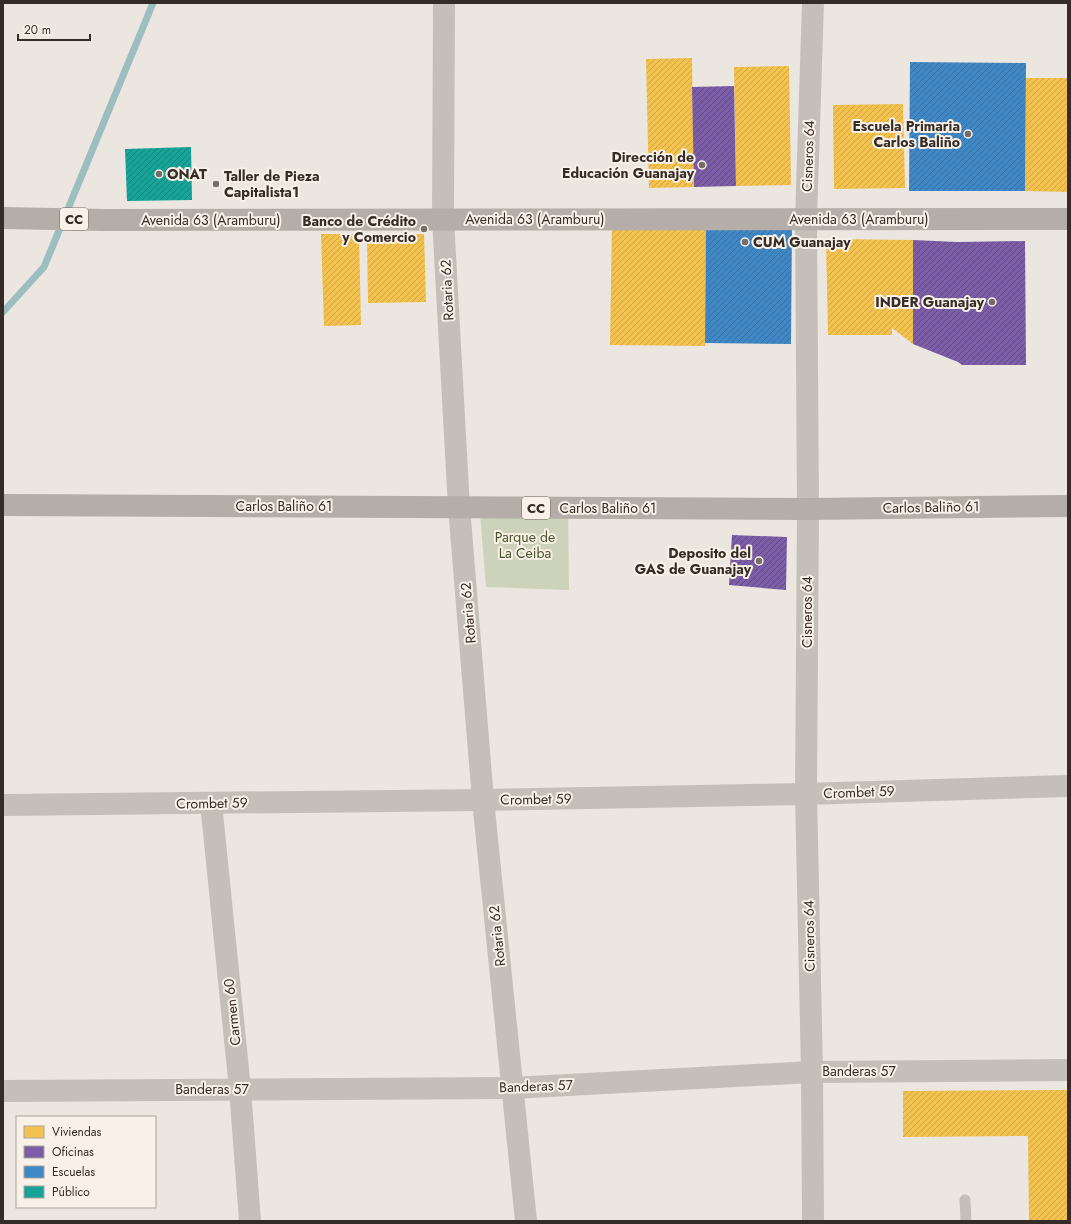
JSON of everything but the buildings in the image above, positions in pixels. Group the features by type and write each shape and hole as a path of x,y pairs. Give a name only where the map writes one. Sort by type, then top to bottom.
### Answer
{"main road":[{"name":"Avenida 63 (Aramburu)","path":"3,218 104,220 1068,219"},
{"name":"Carlos Baliño 61","path":"3,505 808,509 1068,506"}],"street":[{"name":"Rotaria 62","path":"444,3 443,219 459,507 483,800 526,1221"},
{"name":"Cisneros 64","path":"813,3 806,219 808,509 806,794 812,1072 813,1221"},
{"name":"Crombet 59","path":"3,805 483,800 806,794 1068,786"},
{"name":"Carmen 60","path":"211,804 240,1089 250,1221"},
{"name":"Banderas 57","path":"3,1091 512,1088 812,1072 1068,1070"}],"lane":[{"path":"965,1200 966,1221"}],"green space":[{"name":"Parque de La Ceiba","path":"479,501 568,502 569,590 486,587"}],"waterway":[{"path":"3,312 44,267 153,3"}],"place":[{"name":"Escuela Primaria Carlos Baliño","path":"968,134"},
{"name":"Dirección de Educación Guanajay","path":"702,165"},
{"name":"ONAT","path":"159,174"},
{"name":"Taller de Pieza Capitalista1","path":"216,184"},
{"name":"Banco de Crédito y Comercio","path":"424,229"},
{"name":"CUM Guanajay","path":"745,242"},
{"name":"INDER Guanajay","path":"992,302"},
{"name":"Deposito del GAS de Guanajay","path":"759,561"}]}
